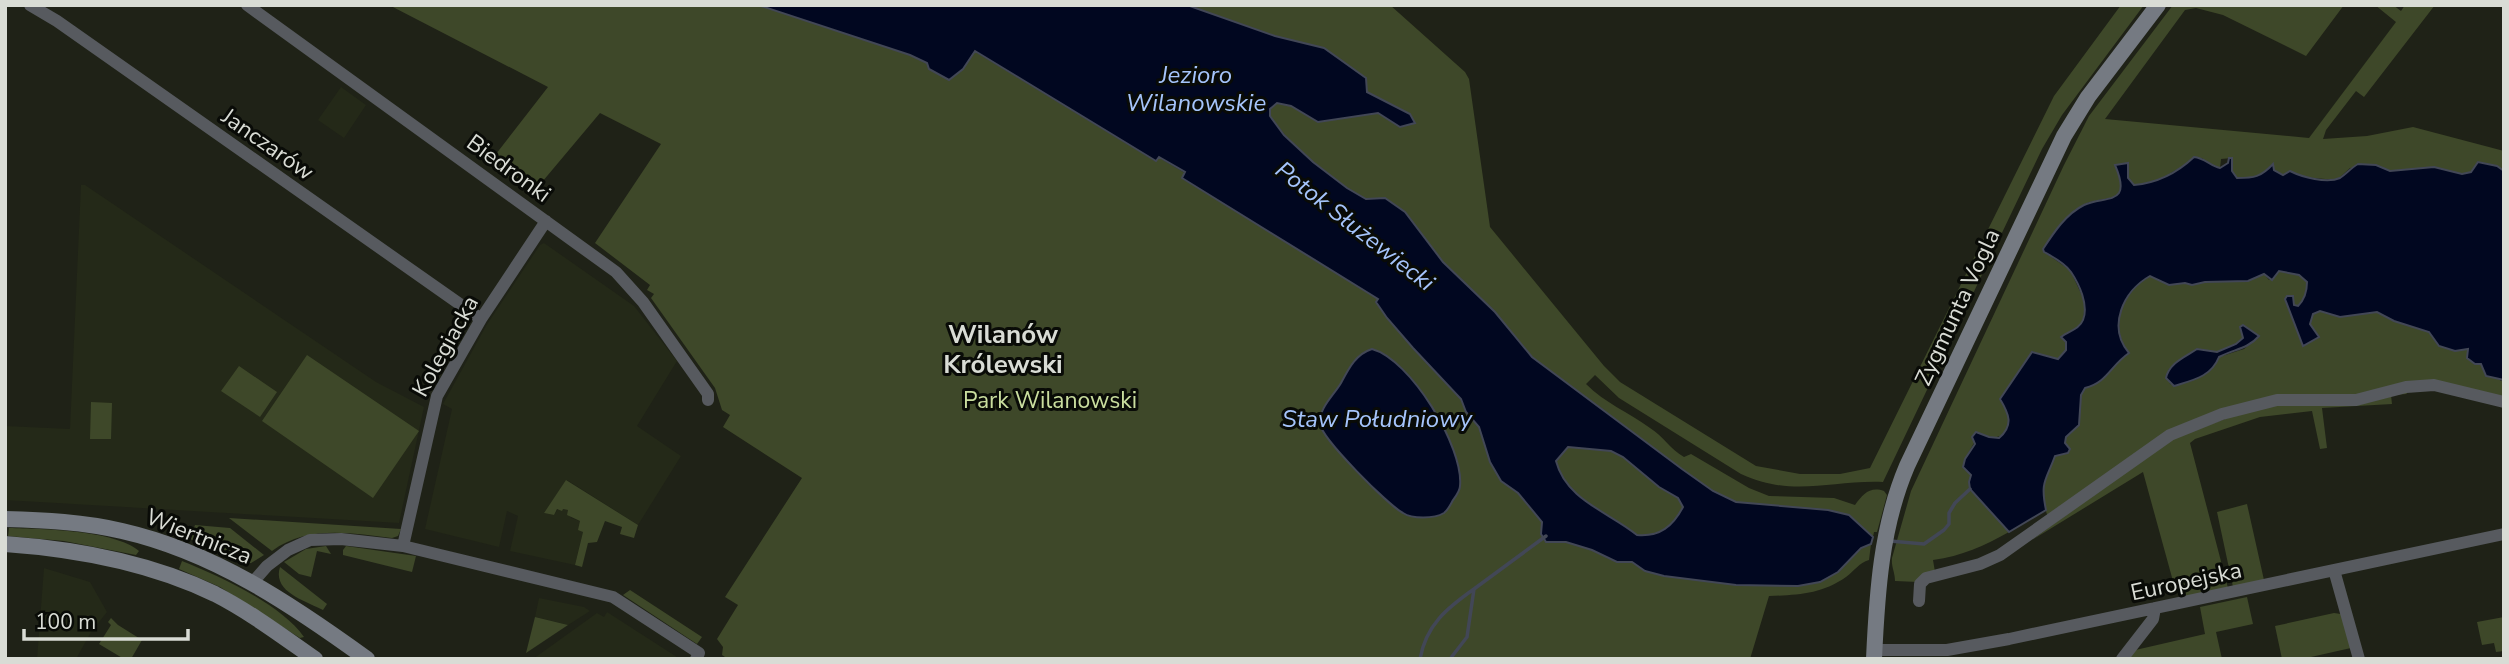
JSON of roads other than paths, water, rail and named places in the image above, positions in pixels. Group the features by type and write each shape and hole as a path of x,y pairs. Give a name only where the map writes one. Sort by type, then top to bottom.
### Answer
{"main road":[{"name":"Zygmunta Vogla","path":"1874,654 1881,564 1898,487 2060,144 2088,97 2158,5"},
{"name":"Wiertnicza","path":"5,519 81,524 141,536 203,557 253,582"},
{"name":"Wiertnicza","path":"5,544 80,554 148,568 229,602 315,659"},
{"path":"253,582 319,624 367,659"}],"street":[{"name":"Janczarów","path":"30,5 481,319"},
{"name":"Biedronki","path":"247,5 623,279 643,302 708,394 708,400"},
{"name":"Kolegiacka","path":"403,546 437,396 481,319 546,221"},
{"path":"1919,601 1920,584 1926,579 1980,564 2000,555 2170,435 2222,414 2277,400 2356,400 2411,386 2434,385 2504,401"},
{"name":"Europejska","path":"1874,654 1947,650 2504,534"},
{"name":"Wiertnicza","path":"253,582 267,566 288,550 310,540 341,539 403,546 613,597 698,656"},
{"path":"2334,570 2359,659"},
{"path":"2122,659 2153,619 2155,608"}],"water":[{"name":"Jezioro Wilanowskie","path":"758,5 1187,5 1275,36 1324,48 1366,78 1367,92 1410,114 1415,123 1400,127 1378,113 1318,122 1291,106 1277,103 1270,109 1270,116 1284,135 1313,162 1366,199 1385,198 1405,212 1443,262 1495,312 1532,357 1713,491 1736,502 1828,510 1849,515 1873,537 1871,544 1861,548 1838,572 1820,582 1798,586 1736,585 1664,576 1645,571 1632,562 1617,562 1566,542 1546,542 1541,534 1542,522 1518,493 1501,481 1490,462 1479,427 1466,412 1461,399 1387,318 1376,302 1378,299 1182,178 1185,172 1159,157 1156,161 975,51 963,69 949,80 929,69 927,63","holes":["1568,447 1611,451 1678,498 1683,507 1665,529 1652,534 1637,535 1590,504 1569,486 1556,461"]},
{"path":"2194,157 2220,168 2232,158 2232,171 2237,178 2257,176 2273,164 2274,170 2283,175 2290,171 2322,180 2340,178 2358,164 2376,165 2390,171 2434,167 2462,174 2471,172 2478,162 2497,166 2504,171 2504,380 2486,376 2481,364 2475,364 2467,358 2468,349 2455,351 2439,346 2429,332 2394,321 2377,312 2340,317 2320,311 2313,314 2310,324 2319,337 2303,346 2285,299 2287,296 2293,296 2294,305 2298,306 2302,301 2307,282 2299,275 2279,271 2272,280 2264,274 2248,281 2192,285 2169,285 2150,276 2132,291 2121,310 2119,332 2129,353 2099,382 2085,388 2081,395 2079,425 2066,437 2065,443 2070,449 2068,453 2055,456 2045,481 2046,510 2009,532 1970,489 1971,475 1963,467 1975,444 1972,437 1976,432 1999,438 2007,429 2008,415 2000,399 2032,352 2058,359 2066,350 2066,342 2061,337 2083,320 2084,301 2074,277 2066,266 2043,249 2072,213 2084,205 2114,197 2119,193 2120,178 2115,165 2128,163 2128,178 2134,185 2166,176"},
{"path":"2243,325 2259,336 2250,344 2219,357 2211,369 2194,379 2174,386 2166,378 2174,364 2197,349 2217,352 2236,344 2243,338 2240,327"},
{"name":"Staw Południowy","path":"1372,349 1387,356 1418,386 1444,428 1459,469 1460,488 1448,509 1440,515 1417,517 1403,513 1395,507 1343,457 1320,424 1324,408 1350,367 1357,358"}],"waterway":[{"path":"1890,541 1924,544 1944,530 1949,524 1949,513 1955,503 1970,489"},
{"name":"Potok Służewiecki","path":"1450,659 1467,637 1474,589 1546,536"},
{"path":"1420,659 1427,636 1439,618 1474,589"}],"district":[{"name":"Wilanów Królewski","path":"1003,349"}],"park label":[{"name":"Park Wilanowski","path":"1050,400"}]}
